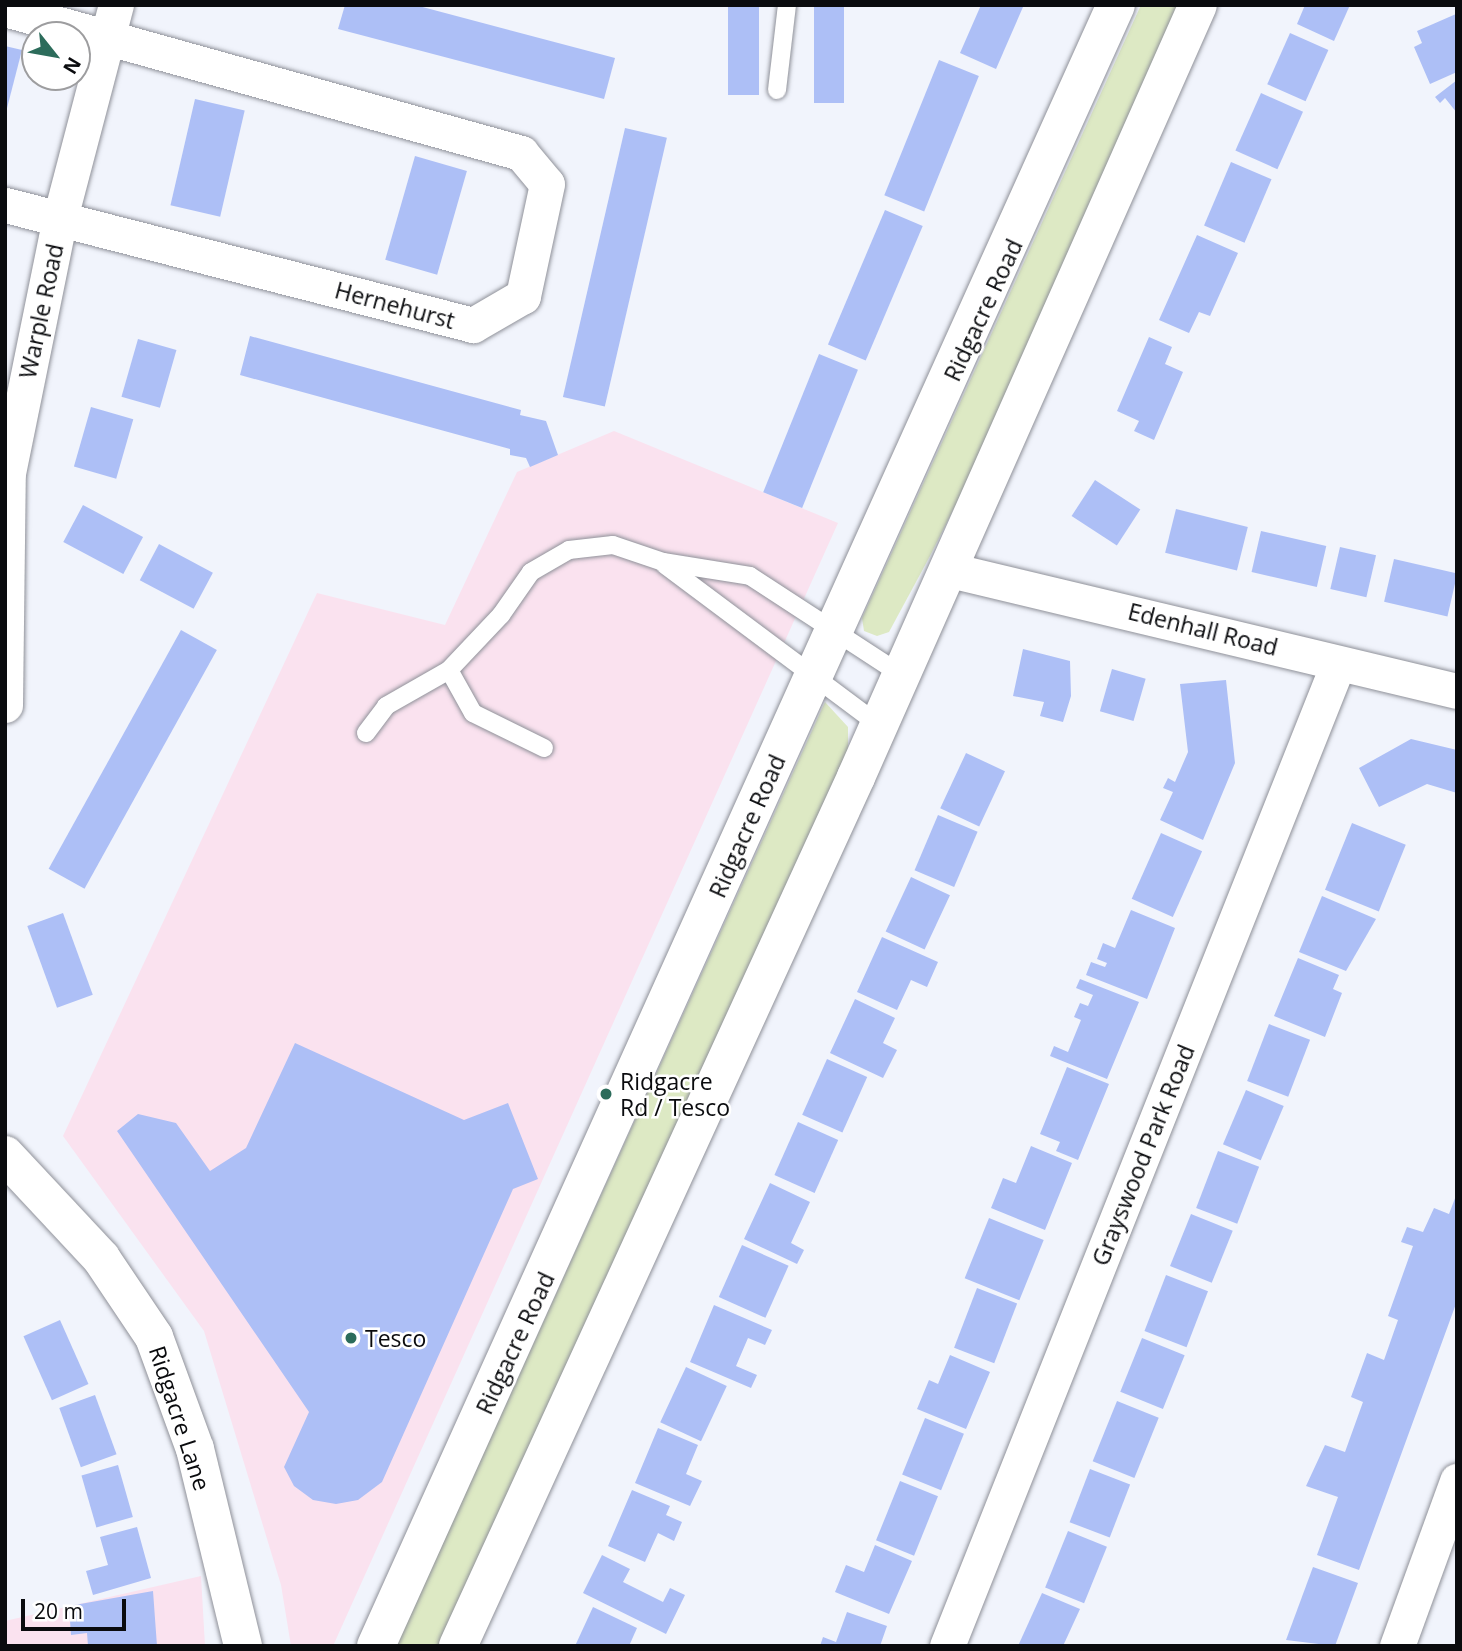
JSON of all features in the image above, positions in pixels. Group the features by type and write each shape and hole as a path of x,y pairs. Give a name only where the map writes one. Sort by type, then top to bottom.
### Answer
{"street":[{"name":"Ridgacre Road","path":"376,1646 1116,5"},
{"path":"458,1646 950,569 1198,5"},
{"path":"5,9 111,21"},
{"name":"Warple Road","path":"5,705 8,473 60,218 111,21"},
{"name":"Hernehurst","path":"60,218 473,326 523,296 547,184 522,153 111,21"},
{"path":"5,205 60,218"},
{"name":"Edenhall Road","path":"950,569 1457,691"},
{"name":"Grayswood Park Road","path":"947,1646 1338,664"},
{"name":"Ridgacre Lane","path":"5,1155 101,1258 154,1337 195,1449 243,1646"},
{"path":"1397,1646 1457,1481"}],"lane":[{"path":"777,90 787,5"},
{"path":"366,733 386,706 449,670 501,615 531,572 569,550 614,545 663,562 750,576 902,675"},
{"path":"663,562 813,679 879,725"},
{"path":"449,670 473,713 544,748"}],"shaded area":[{"path":"614,431 838,523 333,1646 291,1646 281,1585 204,1331 63,1136 317,593 445,625 517,472"},
{"path":"201,1576 205,1646 5,1646 5,1621"}],"green space":[{"path":"1141,5 1188,5 1012,393 930,556 889,632 877,636 864,631 862,618"},
{"path":"825,702 848,727 848,759 440,1646 396,1646"}],"building":[{"path":"345,5 415,5 615,58 604,99 338,29"},
{"path":"728,5 759,5 759,95 728,95"},
{"path":"814,5 844,5 844,103 814,103"},
{"path":"981,5 1023,7 996,69 960,53"},
{"path":"1305,5 1350,5 1334,41 1297,24"},
{"path":"1456,14 1457,72 1430,84 1414,47 1422,43 1417,31"},
{"path":"1290,33 1328,50 1306,101 1267,84"},
{"path":"5,46 21,50 21,54 5,112"},
{"path":"939,60 979,76 924,211 884,195"},
{"path":"1457,80 1457,113 1445,98 1440,103 1435,97"},
{"path":"1261,93 1303,112 1277,169 1235,151"},
{"path":"195,99 245,110 220,217 170,205"},
{"path":"625,128 667,138 605,407 563,397"},
{"path":"415,156 467,171 437,275 385,260"},
{"path":"1231,162 1272,179 1245,243 1204,226"},
{"path":"885,210 923,226 866,360 828,344"},
{"path":"1197,235 1238,253 1210,316 1199,312 1189,333 1159,320"},
{"path":"250,336 521,410 520,415 546,421 558,455 530,467 526,458 510,455 510,449 240,375"},
{"path":"1149,337 1172,347 1165,364 1183,372 1154,440 1134,431 1139,421 1117,411"},
{"path":"138,339 176,350 160,408 121,397"},
{"path":"819,354 858,370 802,508 763,492"},
{"path":"91,407 133,419 116,479 74,467"},
{"path":"1095,480 1140,509 1117,545 1072,516"},
{"path":"83,505 143,537 123,574 63,542"},
{"path":"1176,509 1248,527 1237,571 1165,553"},
{"path":"1261,531 1326,546 1317,587 1252,572"},
{"path":"159,544 213,573 194,609 140,580"},
{"path":"1340,547 1376,555 1366,597 1330,589"},
{"path":"1394,559 1457,574 1447,616 1384,602"},
{"path":"181,630 217,650 85,889 49,869"},
{"path":"1023,649 1070,661 1071,696 1063,722 1040,716 1044,702 1013,696"},
{"path":"1112,669 1146,679 1134,721 1100,711"},
{"path":"1226,680 1235,763 1203,840 1160,820 1173,792 1163,788 1168,778 1175,782 1188,752 1180,684"},
{"path":"1411,739 1457,750 1457,793 1427,784 1379,807 1359,768"},
{"path":"966,753 1005,771 979,826 940,808"},
{"path":"938,815 978,832 954,887 915,870"},
{"path":"1352,823 1406,845 1379,911 1325,890"},
{"path":"1161,833 1202,851 1173,917 1132,899"},
{"path":"911,877 950,895 925,950 886,931"},
{"path":"1322,896 1376,919 1346,971 1299,952"},
{"path":"1131,910 1175,928 1147,999 1086,975 1091,962 1105,967 1107,963 1097,959 1103,943 1115,948"},
{"path":"63,913 93,995 57,1008 27,926"},
{"path":"882,937 938,962 927,987 911,980 897,1010 857,992"},
{"path":"1298,958 1339,975 1333,989 1342,993 1325,1037 1274,1016"},
{"path":"1080,979 1139,1002 1107,1079 1050,1056 1054,1046 1068,1052 1081,1020 1074,1017 1080,1003 1088,1006 1093,995 1076,988"},
{"path":"855,999 895,1018 883,1043 897,1050 883,1078 830,1053"},
{"path":"1269,1024 1310,1040 1288,1097 1247,1081"},
{"name":"Tesco","path":"295,1043 464,1120 508,1103 538,1179 513,1189 382,1482 358,1500 336,1504 313,1500 294,1486 284,1467 309,1412 117,1131 138,1114 176,1123 210,1171 246,1148"},
{"path":"827,1059 867,1077 842,1133 802,1115"},
{"path":"1067,1067 1109,1084 1078,1160 1056,1151 1060,1142 1040,1134"},
{"path":"1246,1090 1284,1106 1261,1160 1223,1144"},
{"path":"798,1122 838,1140 815,1193 774,1175"},
{"path":"1031,1146 1072,1163 1045,1230 991,1208 1003,1178 1016,1183"},
{"path":"1218,1151 1259,1167 1237,1224 1196,1208"},
{"path":"770,1183 810,1202 791,1243 804,1250 797,1264 744,1239"},
{"path":"1457,1193 1457,1301 1359,1570 1317,1555 1338,1497 1306,1486 1325,1445 1345,1452 1363,1402 1351,1397 1367,1353 1384,1360 1398,1320 1388,1316 1413,1246 1401,1242 1407,1227 1423,1232 1434,1208 1449,1214"},
{"path":"1191,1214 1233,1231 1212,1283 1170,1266"},
{"path":"989,1218 1044,1240 1019,1300 965,1278"},
{"path":"742,1245 789,1266 765,1318 719,1297"},
{"path":"1166,1275 1208,1291 1187,1347 1144,1331"},
{"path":"977,1288 1017,1303 994,1363 954,1348"},
{"path":"714,1305 772,1330 765,1345 748,1338 736,1366 757,1375 751,1388 690,1362"},
{"path":"60,1320 88,1384 52,1400 23,1336"},
{"path":"1142,1338 1185,1355 1163,1409 1120,1392"},
{"path":"950,1355 990,1372 966,1429 917,1409 929,1380 938,1384"},
{"path":"686,1367 727,1386 701,1441 660,1422"},
{"path":"95,1395 117,1454 81,1467 59,1408"},
{"path":"1117,1401 1159,1418 1134,1478 1093,1461"},
{"path":"925,1418 964,1434 941,1490 902,1475"},
{"path":"658,1428 698,1445 686,1474 702,1481 690,1506 635,1483"},
{"path":"118,1465 133,1517 96,1527 81,1475"},
{"path":"1090,1469 1130,1484 1110,1538 1070,1522"},
{"path":"900,1481 938,1496 914,1556 876,1540"},
{"path":"632,1490 670,1506 666,1515 682,1522 674,1541 658,1533 645,1562 608,1546"},
{"path":"137,1527 151,1578 93,1595 86,1571 108,1565 100,1537"},
{"path":"1068,1531 1107,1547 1084,1603 1045,1588"},
{"path":"875,1545 912,1561 889,1614 835,1592 846,1565 864,1572"},
{"path":"602,1555 630,1569 623,1582 663,1602 670,1588 685,1595 666,1634 583,1593"},
{"path":"1313,1567 1358,1583 1335,1646 1286,1640"},
{"path":"153,1591 157,1646 88,1646 87,1633 71,1635 69,1606"},
{"path":"1042,1593 1080,1609 1063,1646 1018,1646"},
{"path":"593,1607 637,1628 629,1646 575,1646"},
{"path":"847,1612 887,1626 880,1646 820,1646 823,1637 836,1642"}],"place":[{"name":"Ridgacre Rd / Tesco","path":"606,1094"},
{"name":"Tesco","path":"351,1338"}]}
